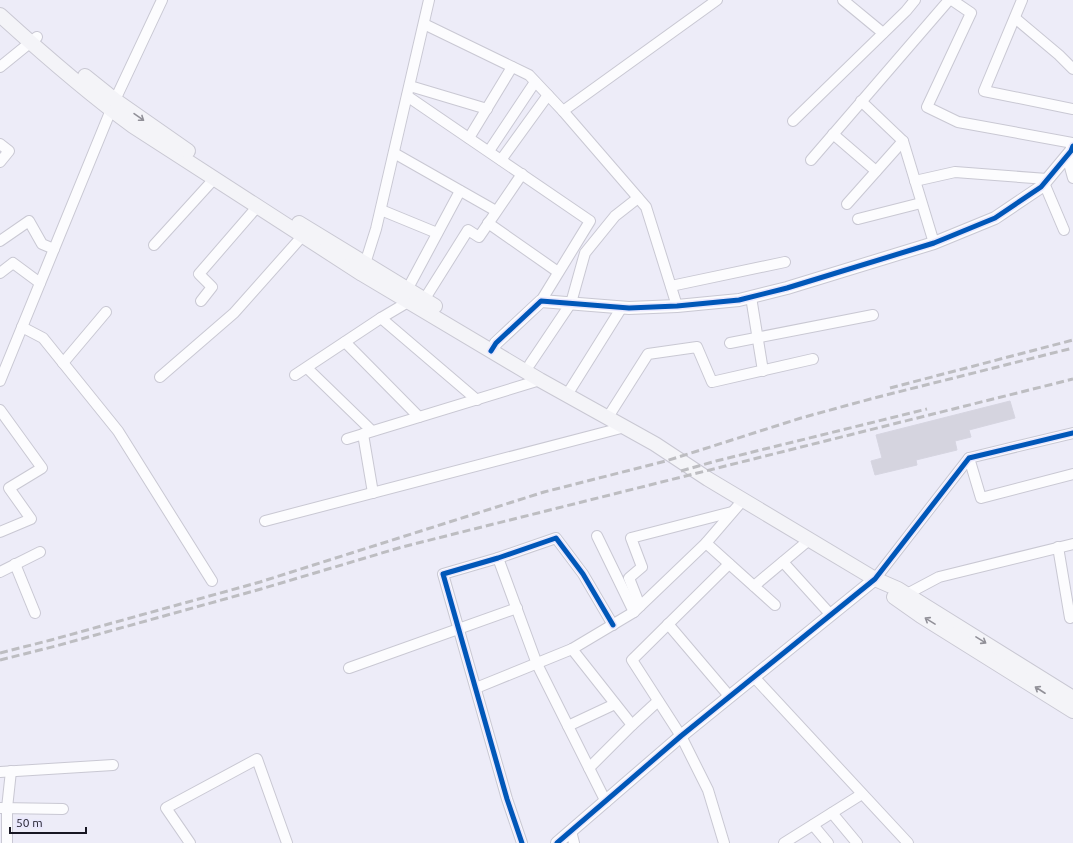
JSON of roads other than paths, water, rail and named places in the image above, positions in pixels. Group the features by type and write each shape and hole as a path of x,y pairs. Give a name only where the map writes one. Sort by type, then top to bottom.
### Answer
{"main road":[{"path":"0,5 34,40"},
{"path":"0,15 34,40 113,105 214,179 258,207 306,233"},
{"path":"113,105 212,167 306,233 363,269 494,347 546,373 606,416"},
{"path":"408,296 424,300 540,380 655,444 708,479 875,579 907,594 1073,698"},
{"path":"875,579 893,596 921,616 1073,711"}],"street":[{"path":"0,381 3,365 22,327 113,105 162,0"},
{"path":"363,269 381,210 429,0"},
{"path":"563,111 717,0"},
{"path":"843,0 883,33"},
{"path":"793,122 906,11 914,0"},
{"path":"811,160 949,0"},
{"path":"952,0 971,13 927,107 958,122 1071,148"},
{"path":"1022,0 984,91 1073,109"},
{"path":"1015,18 1059,55 1073,69"},
{"path":"424,24 529,76 563,111 646,207 677,306"},
{"path":"0,67 34,40"},
{"path":"469,138 512,67"},
{"path":"489,151 535,82"},
{"path":"408,91 487,109"},
{"path":"408,91 469,138 590,221 541,301 494,347"},
{"path":"501,160 548,95"},
{"path":"861,102 903,141 934,243"},
{"path":"833,134 876,171"},
{"path":"847,204 903,141"},
{"path":"0,144 9,151 0,162"},
{"path":"1071,148 1073,178"},
{"path":"541,301 622,307 677,306 739,300 787,288 934,243 995,218 1041,187 1071,148"},
{"path":"394,153 496,212"},
{"path":"915,181 955,172 1046,181"},
{"path":"424,300 468,230 479,237 522,174"},
{"path":"154,245 214,179"},
{"path":"1046,181 1064,230"},
{"path":"295,375 381,318 408,296 437,233 460,191"},
{"path":"530,364 570,303 585,253 615,216 638,198"},
{"path":"858,219 921,203"},
{"path":"201,301 212,288 199,274 258,207"},
{"path":"381,210 437,233"},
{"path":"0,241 29,221 42,244 54,249"},
{"path":"488,223 558,272"},
{"path":"160,377 234,313 306,233"},
{"path":"671,286 785,262"},
{"path":"0,273 14,264 40,283"},
{"path":"751,297 763,371"},
{"path":"570,390 622,307"},
{"path":"63,363 106,312"},
{"path":"730,343 873,315"},
{"path":"381,318 477,400"},
{"path":"22,327 43,338 118,431 212,581"},
{"path":"345,342 419,417"},
{"path":"606,416 648,354 697,347 712,382 813,359"},
{"path":"307,368 368,432 373,493"},
{"path":"347,438 540,380"},
{"path":"0,410 42,468 9,488 31,519 0,532"},
{"path":"266,521 625,427"},
{"path":"557,843 682,736 875,579 969,458 1073,433"},
{"path":"969,458 981,498 1073,474"},
{"path":"476,688 572,649 637,609 706,543 743,500"},
{"path":"637,609 629,578 642,567 631,538 732,512"},
{"path":"597,536 637,609"},
{"path":"522,843 444,574 498,558 556,538 583,574 613,625"},
{"path":"754,586 809,540"},
{"path":"706,543 775,606"},
{"path":"907,594 939,577 1073,544"},
{"path":"1058,547 1070,618"},
{"path":"0,572 40,552"},
{"path":"498,558 538,664 606,802"},
{"path":"783,562 831,615"},
{"path":"15,564 35,613"},
{"path":"724,843 708,790 682,736 632,660 729,564"},
{"path":"349,668 517,608"},
{"path":"668,624 730,697"},
{"path":"572,649 632,725"},
{"path":"754,677 862,794 904,842"},
{"path":"589,768 658,700"},
{"path":"568,726 615,704"},
{"path":"190,843 166,808 257,759 287,843"},
{"path":"0,772 113,765"},
{"path":"7,843 3,808 11,771"},
{"path":"784,843 862,794"},
{"path":"3,808 63,810"},
{"path":"832,813 857,843"},
{"path":"813,825 828,843"},
{"path":"571,831 574,843"}],"railway":[{"path":"890,388 1073,340"},
{"path":"0,653 260,582 544,492 666,461 801,418 1073,348"},
{"path":"0,660 261,589 402,547 1073,379"},
{"path":"681,471 927,409"}]}
